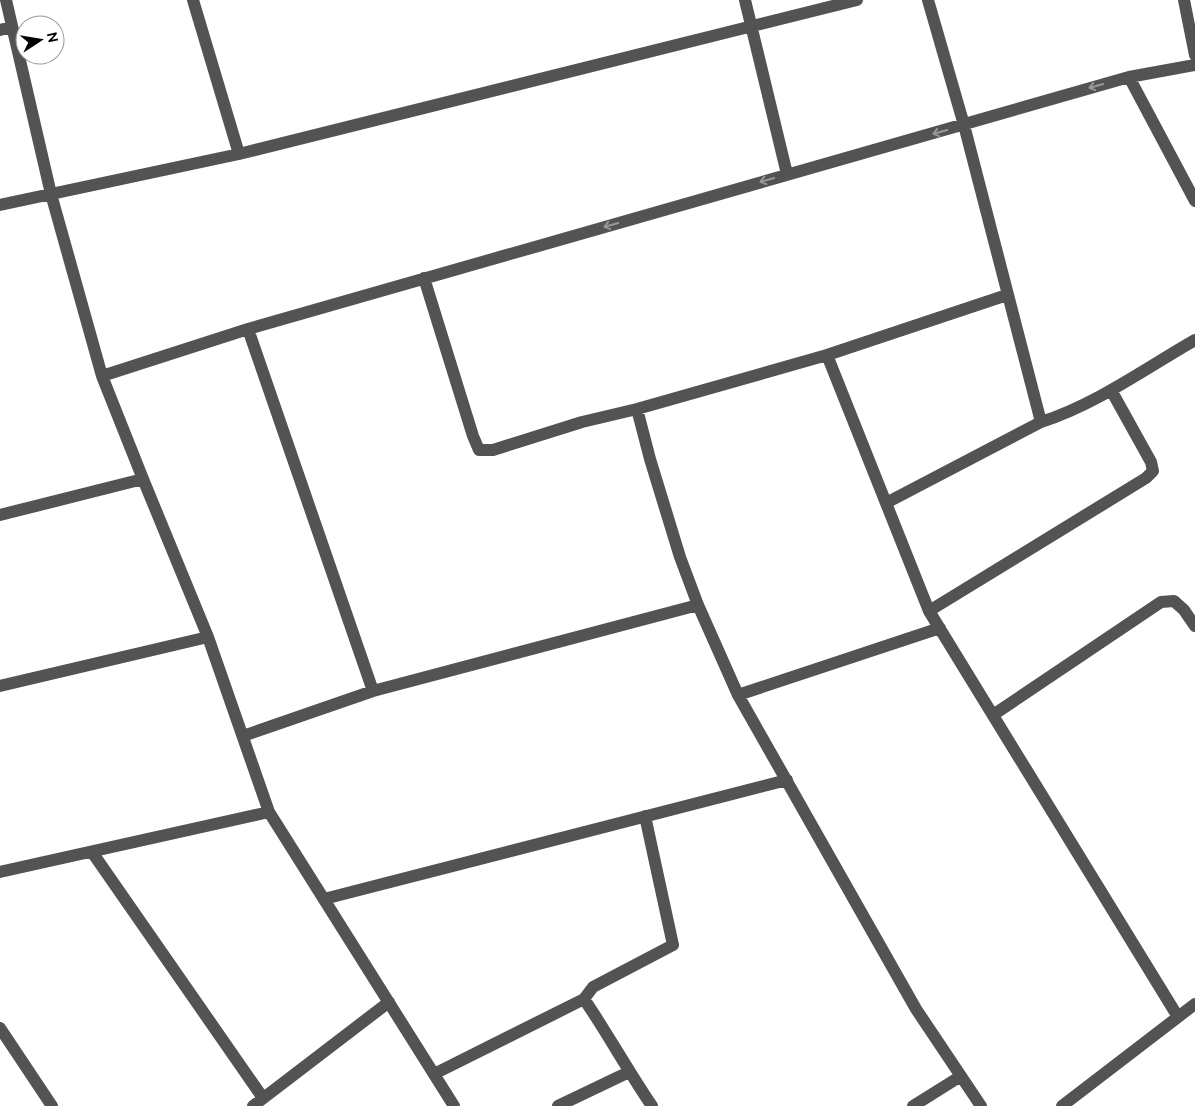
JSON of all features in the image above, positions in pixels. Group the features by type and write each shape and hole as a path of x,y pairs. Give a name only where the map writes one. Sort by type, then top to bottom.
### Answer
{"street":[{"path":"6,0 6,28 102,376 208,637 269,812 454,1106"},
{"path":"193,0 239,154"},
{"path":"745,0 787,174"},
{"path":"0,205 239,154 857,0"},
{"path":"928,0 964,125 1041,422"},
{"path":"1184,0 1195,55"},
{"path":"102,376 248,329 787,174 1129,77 1195,65"},
{"path":"1129,77 1195,201"},
{"path":"424,278 479,450 493,450 582,422 638,409 827,355 1007,295"},
{"path":"248,329 373,691"},
{"path":"886,503 1041,422 1060,416 1111,390 1195,340"},
{"path":"827,355 929,611 1178,1017"},
{"path":"929,611 1146,478 1153,471 1152,462 1111,390"},
{"path":"638,409 664,508 680,557 698,605 738,695 916,1009 981,1106"},
{"path":"0,515 143,479"},
{"path":"993,716 1161,602 1174,601 1184,610 1195,626"},
{"path":"243,736 373,691 698,605"},
{"path":"738,695 940,628"},
{"path":"0,686 208,637"},
{"path":"324,899 787,780"},
{"path":"0,872 269,812"},
{"path":"434,1074 584,999 593,987 673,945 645,816"},
{"path":"92,852 258,1102 389,1002"},
{"path":"584,999 609,1035 629,1072 652,1106"},
{"path":"1062,1106 1195,1004"},
{"path":"0,1028 52,1106"},
{"path":"558,1106 629,1072"},
{"path":"914,1106 961,1076"}]}
